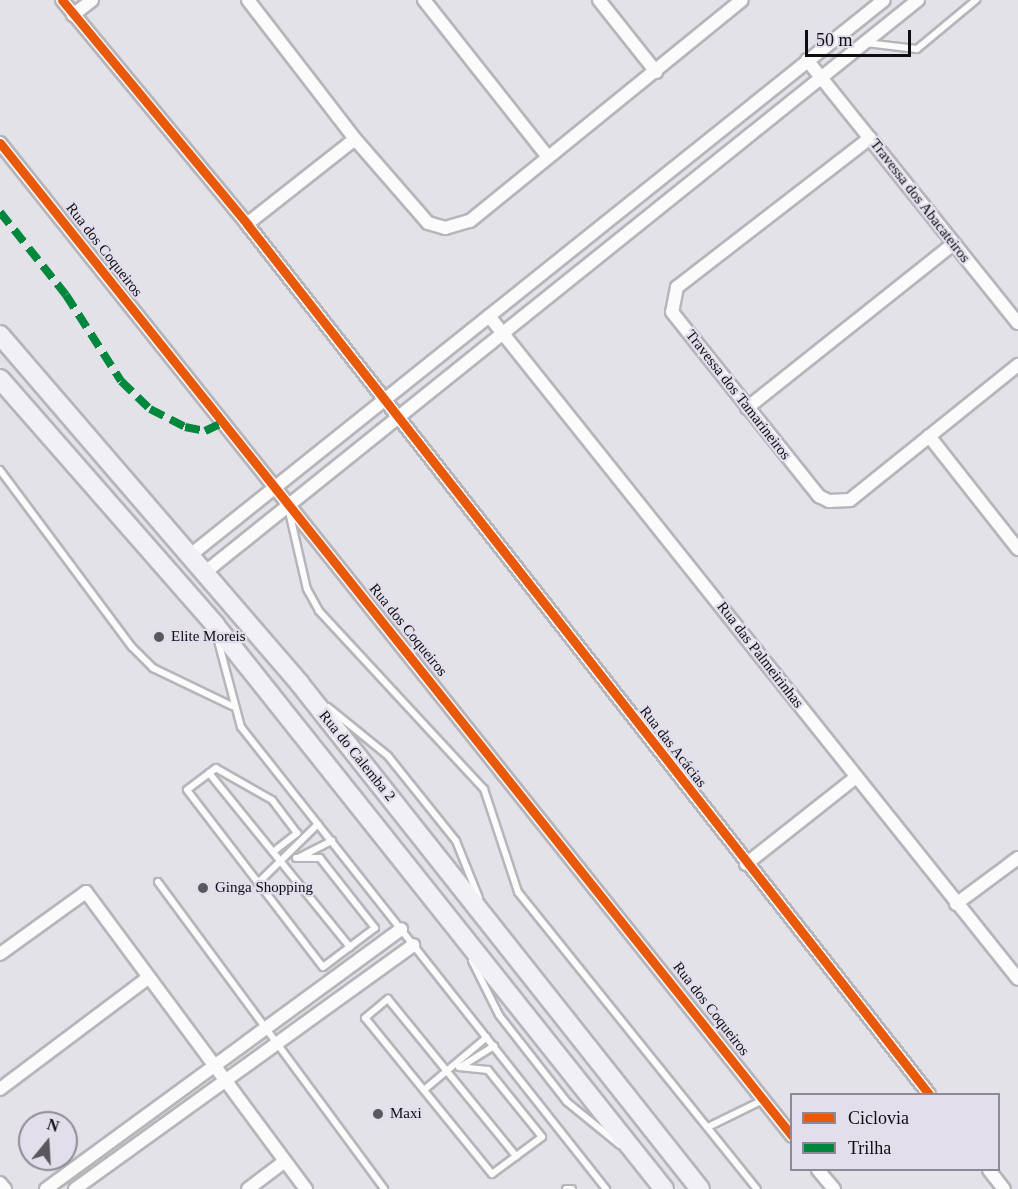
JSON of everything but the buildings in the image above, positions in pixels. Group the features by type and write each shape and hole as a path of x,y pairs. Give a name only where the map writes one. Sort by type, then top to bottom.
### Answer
{"main road":[{"name":"Rua do Calemba 2","path":"0,335 188,557 300,684 700,1189"},
{"name":"Rua do Calemba 2","path":"0,380 215,625 664,1189"}],"street":[{"name":"Rua das Acácias","path":"62,0 247,224 395,417 927,1093"},
{"path":"73,15 92,0"},
{"path":"248,0 355,139 428,223 445,228 470,221 742,0"},
{"path":"424,0 548,157"},
{"path":"599,0 656,72"},
{"path":"188,557 884,0"},
{"path":"203,574 395,417 918,0"},
{"name":"Travessa dos Abacateiros","path":"807,60 1018,323"},
{"name":"Travessa dos Tamarineiros","path":"870,138 677,287 672,312 819,496 830,501 850,500 1018,365"},
{"path":"247,224 355,139"},
{"name":"Rua dos Coqueiros","path":"0,143 790,1134"},
{"path":"747,408 953,244"},
{"name":"Rua das Palmeirinhas","path":"489,316 855,778 1018,979"},
{"path":"929,436 1018,549"},
{"path":"746,864 855,778"},
{"path":"956,904 1018,858"},
{"path":"0,954 86,892 213,1068 306,1189"},
{"path":"46,1189 267,1029 401,928"},
{"path":"75,1189 413,945"},
{"path":"0,1089 148,978"},
{"path":"248,1189 285,1161"},
{"path":"819,1171 834,1189"},
{"path":"990,1171 1004,1189"},
{"path":"0,1183 4,1189"}],"lane":[{"path":"866,43 917,49 976,0"},
{"path":"0,470 132,647 153,668 232,706"},
{"path":"288,505 294,547 319,611 484,789 518,892 630,1038 708,1127 757,1189"},
{"path":"215,625 232,706 263,758 332,841 606,1189"},
{"path":"273,852 297,833 272,800 216,768 187,790 323,967 375,928 320,858 296,858"},
{"path":"209,773 350,947"},
{"path":"258,883 283,864 318,824"},
{"path":"283,864 332,841"},
{"path":"158,882 384,1189"},
{"path":"459,1067 488,1070 542,1137 492,1174 364,1018 388,999 516,1156"},
{"path":"424,1090 487,1037"},
{"path":"447,1072 494,1046"},
{"path":"708,1127 763,1100"},
{"path":"566,1189 572,1189"}],"marked path":[{"path":"0,212 66,295 121,381 150,409 185,427 205,431 222,423"}],"cycle path":[{"path":"62,0 247,224 928,1093"},
{"path":"0,143 790,1133"}],"place":[{"name":"Elite Moreis","path":"159,637"},
{"name":"Ginga Shopping","path":"203,888"},
{"name":"Maxi","path":"378,1114"}]}
